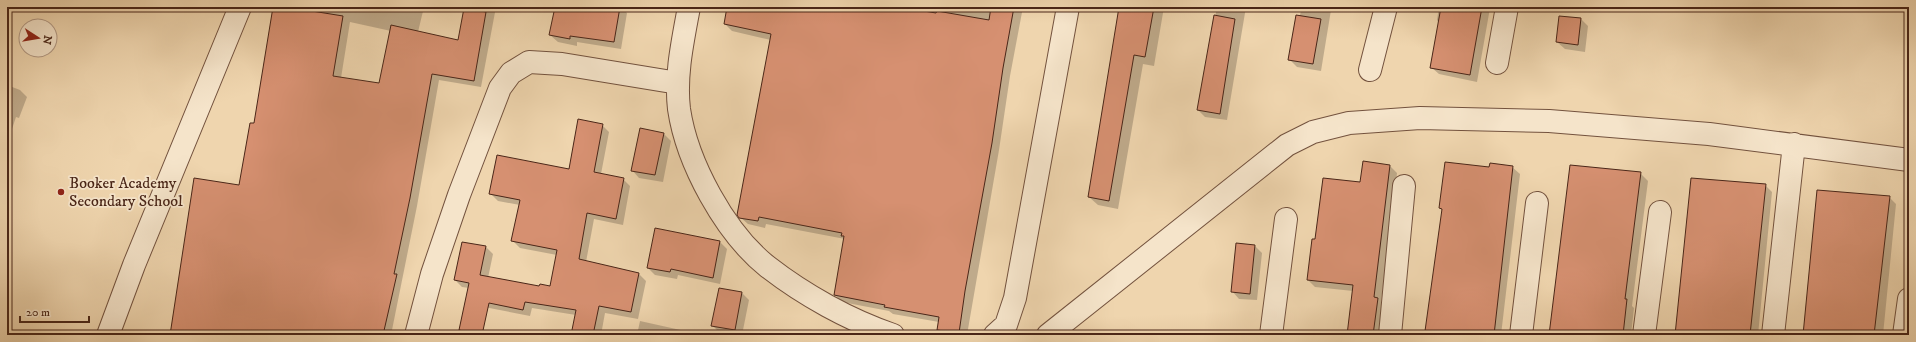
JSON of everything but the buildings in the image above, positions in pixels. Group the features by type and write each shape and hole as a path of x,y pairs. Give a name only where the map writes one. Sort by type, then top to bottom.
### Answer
{"street":[{"path":"108,335 134,265 240,7"},
{"path":"689,7 682,44 678,83 682,121 692,158 715,203 737,235 768,266 812,296 868,327 892,335"},
{"path":"995,335 1006,325 1015,298 1068,7"},
{"path":"1370,70 1386,7"},
{"path":"1497,63 1507,7"},
{"path":"416,335 432,274 459,195 500,88 510,73 529,62 562,64 678,83"},
{"path":"1048,335 1287,145 1313,132 1349,123 1420,118 1549,121 1624,126 1794,144 1909,160"},
{"path":"1773,335 1794,144"},
{"path":"1390,335 1404,186"},
{"path":"1521,335 1537,203"},
{"path":"1644,335 1660,212"},
{"path":"1271,335 1286,219"},
{"path":"1904,335 1909,299"}],"place":[{"name":"Booker Academy Secondary School","path":"61,192"}]}
